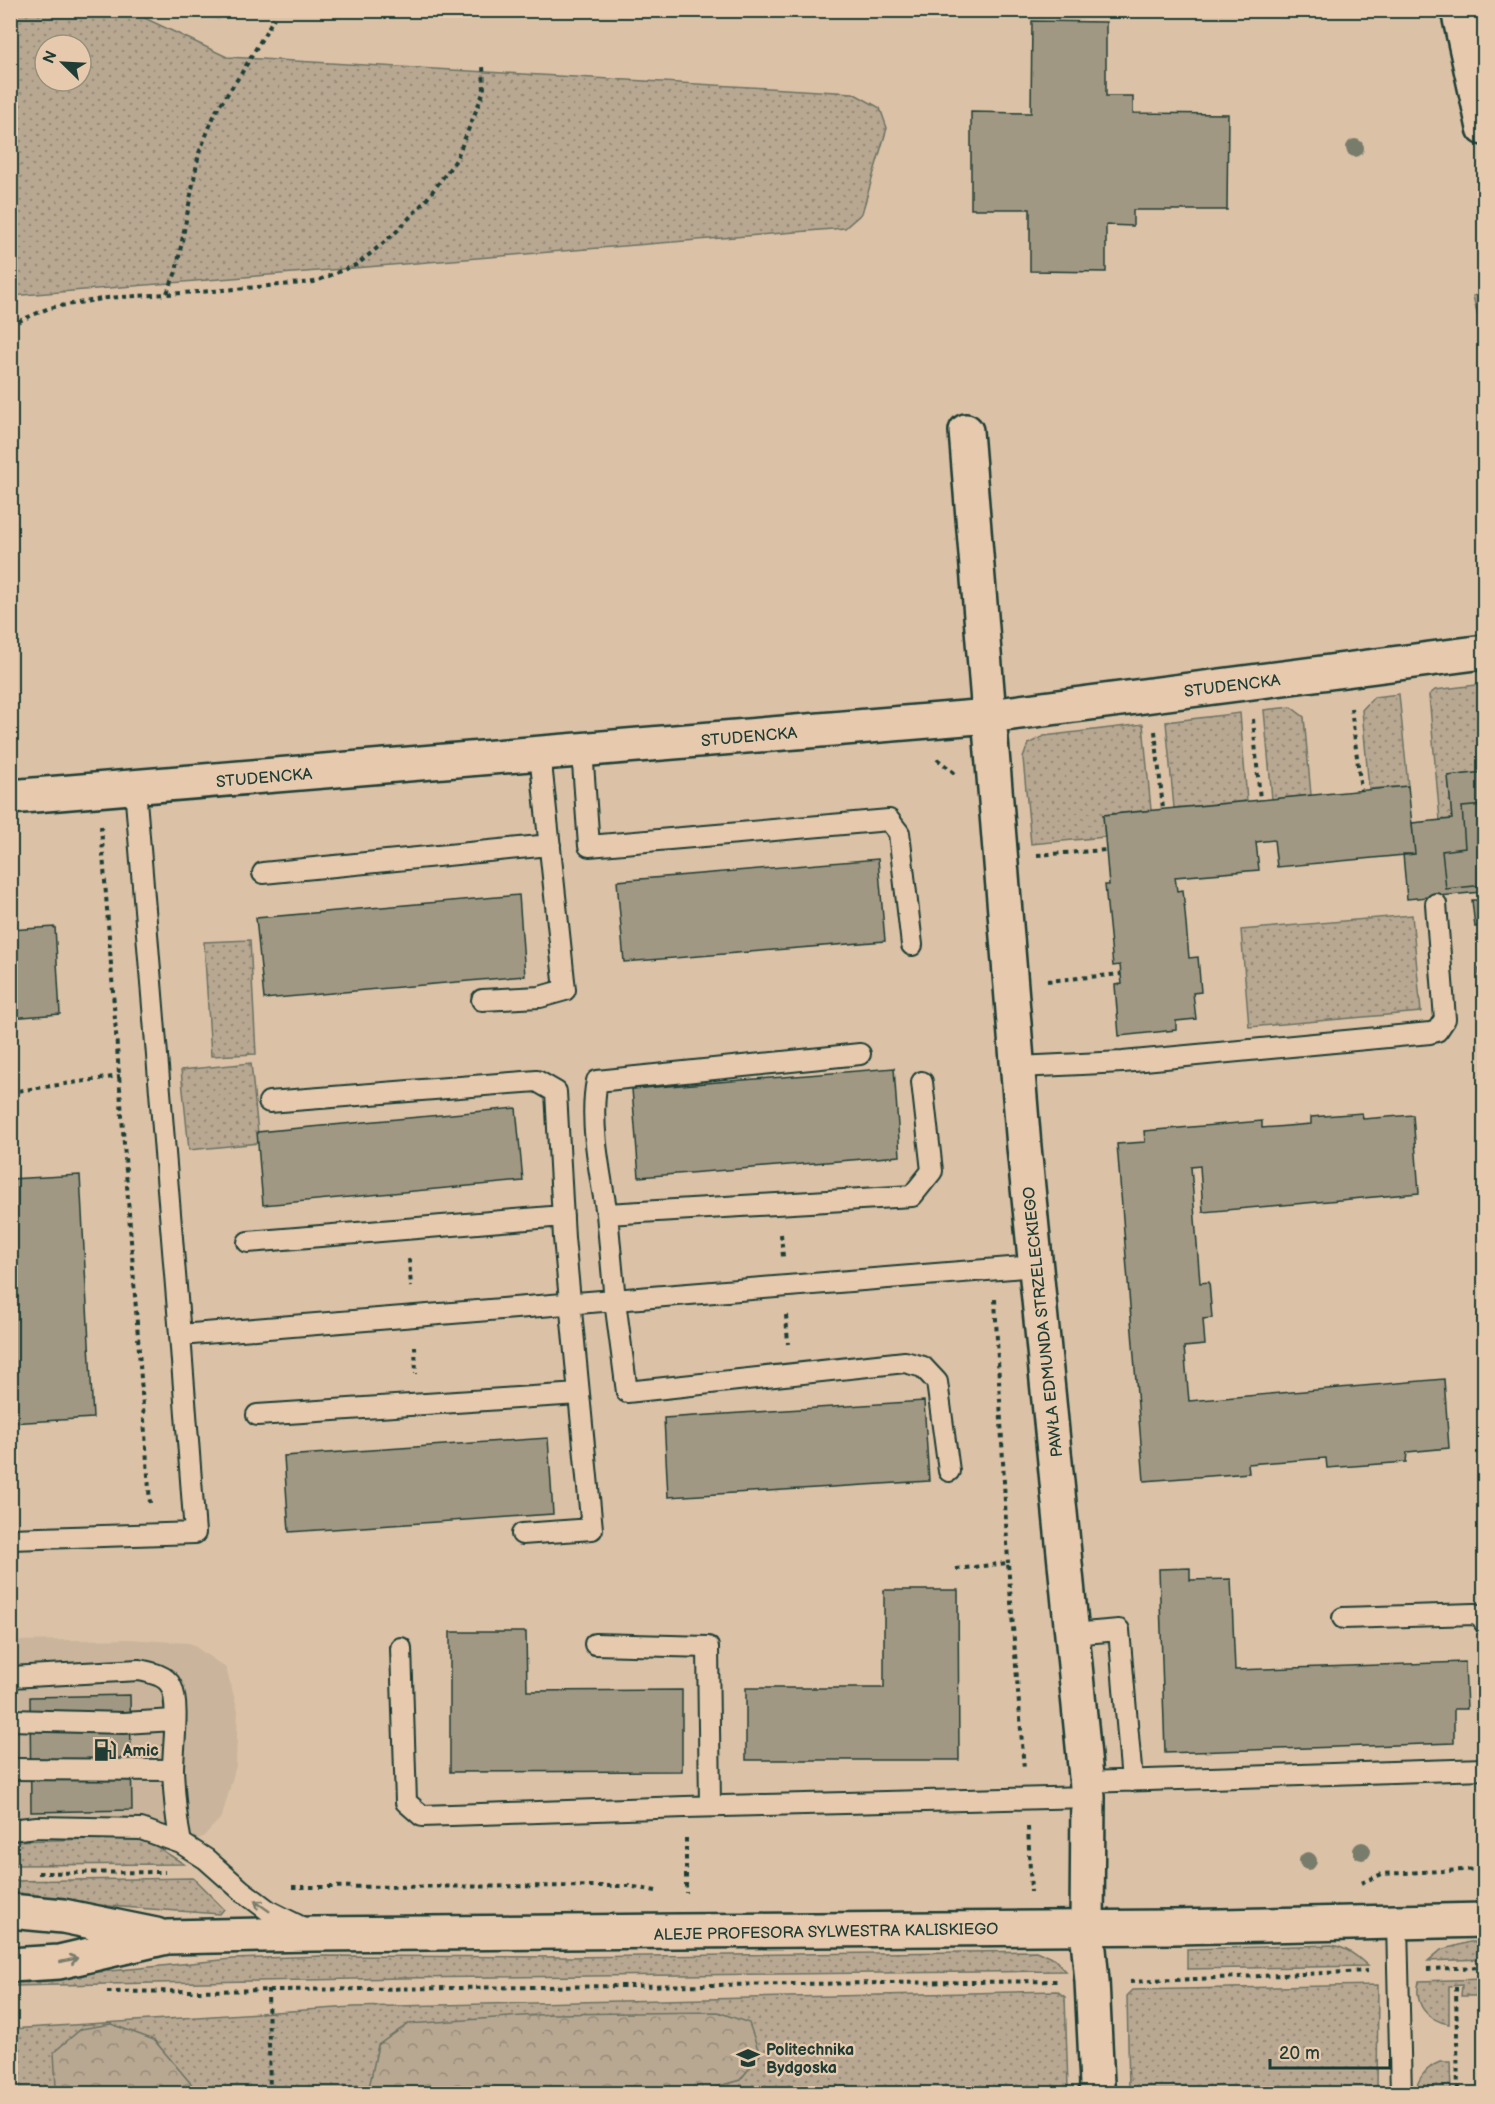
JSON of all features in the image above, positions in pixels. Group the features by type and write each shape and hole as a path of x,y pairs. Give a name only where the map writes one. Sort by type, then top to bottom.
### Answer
{"street":[{"path":"1458,10 1485,128"},
{"name":"PAWŁA EDMUNDA STRZELECKIEGO","path":"966,431 1018,1067 1087,1790 1087,1928 1092,1981 1096,2094"},
{"name":"STUDENCKA","path":"10,797 988,716 1485,652"},
{"name":"ALEJE PROFESORA SYLWESTRA KALISKIEGO","path":"10,1911 63,1916 167,1937"},
{"name":"ALEJE PROFESORA SYLWESTRA KALISKIEGO","path":"10,1965 59,1962 167,1937 1087,1928 1397,1924 1485,1920"}],"lane":[{"path":"582,750 589,846 889,820 899,832 912,945"},
{"path":"482,1000 540,997 565,990 540,754"},
{"path":"10,1539 195,1533 135,788"},
{"path":"263,873 550,844"},
{"path":"1018,1067 1122,1062 1437,1031 1445,1019 1436,904"},
{"path":"860,1054 597,1081 593,1098 600,1175 607,1214 627,1392 904,1362 923,1367 937,1382 949,1471"},
{"path":"269,1102 537,1081 556,1092 562,1216 592,1529 522,1534"},
{"path":"607,1214 912,1196 932,1171 922,1082"},
{"path":"248,1242 562,1216"},
{"path":"180,1335 1036,1266"},
{"path":"257,1415 579,1394"},
{"path":"1343,1618 1474,1614 1485,1622"},
{"path":"1072,1634 1119,1630 1132,1781"},
{"path":"595,1644 708,1647 710,1806"},
{"path":"401,1648 406,1802 422,1816 1026,1798 1132,1781 1485,1769"},
{"path":"10,1677 139,1670 156,1674 171,1684 176,1702 173,1770 175,1816 181,1843"},
{"path":"10,1720 124,1723 174,1720"},
{"path":"10,1769 173,1770"},
{"path":"10,1830 37,1827 141,1829 181,1843 206,1859 269,1911 314,1934"},
{"path":"1397,1924 1401,2094"}],"path":[{"path":"167,293 176,272 199,153 216,111 274,18"},
{"path":"10,325 49,308 107,298 314,282 358,264 395,232 426,200 456,160 484,91 483,64"},
{"path":"1350,703 1361,790"},
{"path":"1252,714 1260,800"},
{"path":"1155,727 1163,809"},
{"path":"933,756 965,782"},
{"path":"138,821 100,825 152,1534"},
{"path":"1036,856 1106,850"},
{"path":"1045,981 1120,974"},
{"path":"10,1092 120,1076"},
{"path":"993,1269 1008,1563 1026,1798 1031,1898"},
{"path":"956,1569 1008,1563"},
{"path":"686,1854 686,1897"},
{"path":"1354,1887 1382,1874 1485,1869"},
{"path":"34,1874 176,1872"},
{"path":"241,1890 278,1887 629,1886 663,1893"},
{"path":"102,1992 1120,1982 1485,1967"},
{"path":"1456,1987 1458,2094"},
{"path":"268,1989 270,2094"}],"shaded area":[{"path":"224,10 219,21 195,11"},
{"path":"129,1639 190,1643 226,1668 238,1710 236,1766 222,1817 202,1838 181,1843 141,1829 11,1830 10,1641"}],"green space":[{"path":"11,10 130,11 227,57 853,93 880,108 887,128 862,213 845,228 11,296"},
{"path":"1484,293 1484,341 1473,296"},
{"path":"1484,684 1484,772 1449,776 1452,819 1440,820 1429,695 1435,690"},
{"path":"1399,694 1408,786 1369,789 1362,710 1374,697"},
{"path":"1291,707 1304,717 1311,795 1272,799 1264,710"},
{"path":"1240,713 1247,801 1174,808 1166,722"},
{"path":"1143,724 1151,810 1103,815 1105,837 1031,844 1023,758 1028,744 1044,736"},
{"path":"1412,915 1421,1012 1249,1027 1241,930"},
{"path":"250,940 256,1054 211,1056 204,942"},
{"path":"251,1063 259,1143 189,1150 181,1070"},
{"path":"143,1838 184,1864 11,1865 10,1841"},
{"path":"193,1878 224,1909 220,1914 11,1899 10,1881"},
{"path":"1470,1942 1484,1942 1484,1959 1428,1961 1441,1950"},
{"path":"1332,1945 1352,1953 1368,1966 1187,1969 1187,1949"},
{"path":"1036,1951 1054,1959 1066,1971 402,1978 11,1986 10,1979 232,1959 322,1956 566,1957"},
{"path":"1484,1979 1484,1996 1461,1996 1462,1985 1449,1986 1449,2024 1428,2015 1420,2004 1419,1981"},
{"path":"1378,1985 1377,2093 1133,2094 1129,2089 1127,1996 1133,1990"},
{"name":"Politechnika Bydgoska","path":"1057,1991 1065,1997 1068,2087 1062,2093 11,2094 11,2029 353,2007"},
{"path":"718,2012 749,2023 760,2055 740,2080 695,2093 371,2093 370,2083 378,2045 408,2024 552,2014"},
{"path":"111,2024 154,2040 199,2093 53,2093 56,2087 54,2052 81,2029"},
{"path":"1440,2062 1450,2062 1451,2093 1415,2093 1423,2074"}],"building":[{"path":"1032,21 1106,22 1106,96 1133,96 1133,113 1228,114 1227,210 1133,210 1133,226 1106,225 1106,272 1030,271 1030,209 971,209 971,112 1031,113"},
{"path":"1484,772 1484,885 1480,885 1481,892 1407,899 1403,854 1415,854 1412,823 1452,819 1448,776"},
{"path":"1408,786 1415,854 1277,867 1274,840 1256,842 1259,870 1175,877 1177,891 1183,890 1189,958 1198,957 1201,992 1193,993 1196,1019 1176,1021 1176,1030 1119,1036 1115,985 1122,984 1120,965 1113,966 1105,885 1109,885 1103,815"},
{"path":"1484,805 1484,885 1446,889 1442,851 1465,848 1462,807"},
{"path":"878,859 885,941 624,962 617,881"},
{"path":"1480,885 1484,885 1484,925 1475,927 1472,900 1481,900"},
{"path":"519,895 525,976 264,999 256,918"},
{"path":"55,927 60,1014 10,1018 10,930"},
{"path":"1479,969 1484,969 1484,995 1481,995"},
{"path":"894,1068 900,1156 639,1177 632,1089"},
{"path":"516,1108 523,1181 263,1205 257,1132"},
{"path":"1362,1113 1363,1119 1413,1115 1419,1193 1203,1212 1200,1166 1191,1167 1200,1283 1209,1282 1212,1318 1203,1319 1205,1345 1184,1347 1189,1401 1444,1379 1449,1448 1407,1452 1406,1462 1327,1468 1326,1458 1248,1464 1249,1473 1144,1481 1117,1144 1145,1142 1144,1131 1262,1121 1262,1128 1311,1124 1311,1117"},
{"path":"80,1175 93,1418 10,1423 10,1179"},
{"path":"924,1401 929,1481 668,1497 664,1418"},
{"path":"548,1438 553,1514 289,1532 284,1456"},
{"path":"1190,1568 1190,1580 1231,1579 1235,1670 1465,1662 1467,1709 1454,1709 1454,1743 1165,1753 1159,1569"},
{"path":"884,1590 958,1590 959,1760 746,1760 746,1688 884,1688"},
{"path":"450,1632 526,1632 527,1691 682,1690 682,1771 450,1772"},
{"path":"130,1695 132,1810 31,1812 30,1697"}],"place":[{"name":"Amic","path":"105,1750"},
{"name":"Politechnika Bydgoska","path":"748,2058"}]}
